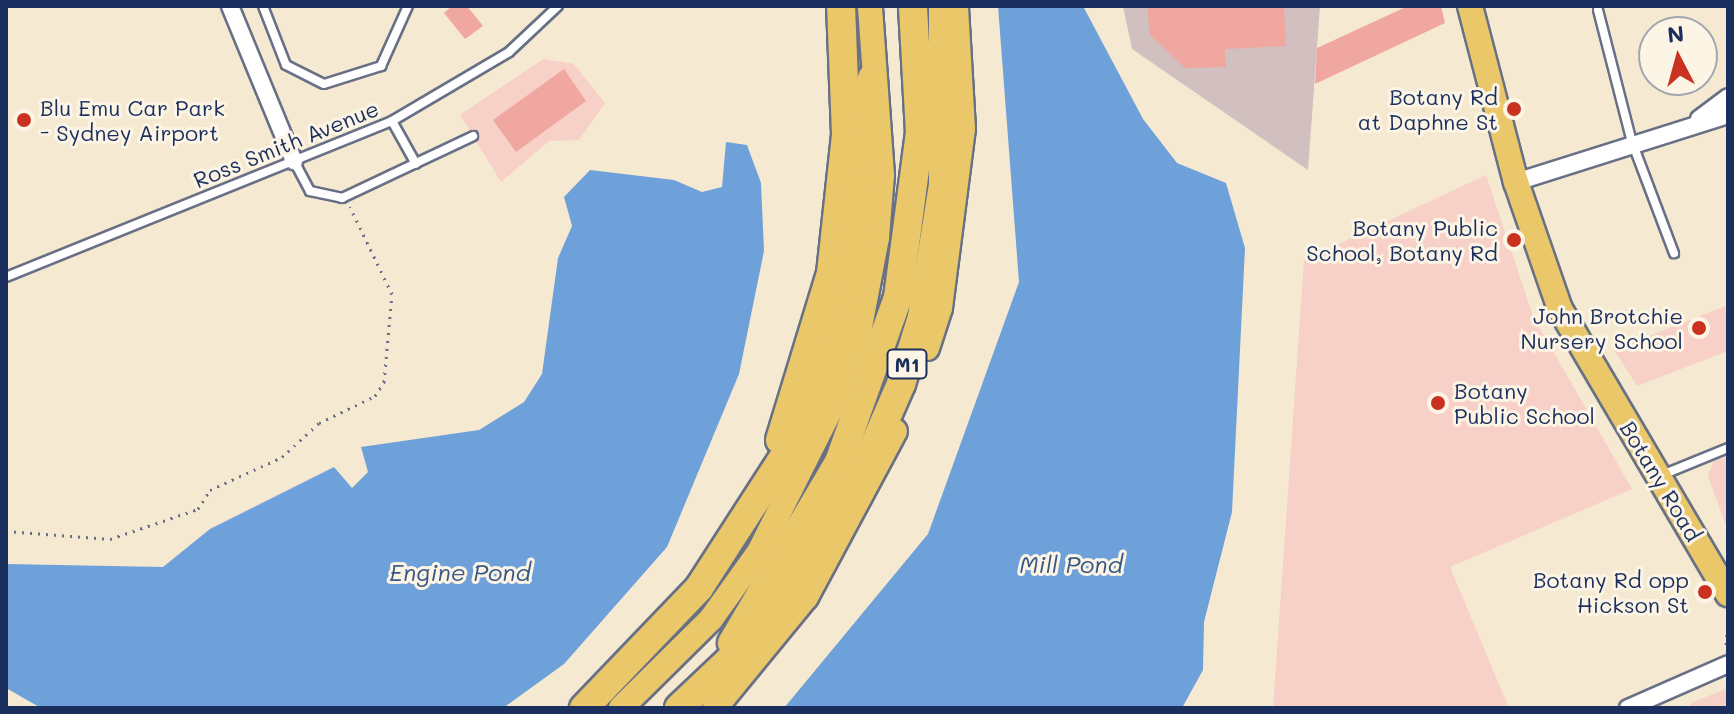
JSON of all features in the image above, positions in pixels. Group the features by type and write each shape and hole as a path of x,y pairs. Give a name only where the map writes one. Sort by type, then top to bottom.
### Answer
{"highway":[{"path":"765,486 831,273 846,135 841,6"},
{"name":"M1","path":"717,667 816,510 876,372 913,212 919,64 913,6"},
{"name":"M1","path":"679,708 717,667 771,621 804,575 863,471 901,384 922,317 943,184 943,6"},
{"path":"584,708 699,588 804,426 849,301 872,78"}],"main road":[{"path":"621,708 711,619 759,552 832,407 860,327 877,238 882,175 872,78 870,6"},
{"path":"715,708 806,597 881,466 917,378 940,308 955,213 963,129 956,6"},
{"name":"Botany Road","path":"1470,6 1516,182 1560,309 1728,594"}],"street":[{"path":"230,6 294,161"},
{"path":"1699,119 1728,97"},
{"path":"1516,182 1699,119 1728,115"},
{"path":"1628,708 1659,702 1728,664"}],"lane":[{"path":"263,6 286,65 324,84 381,66 408,6"},
{"name":"Ross Smith Avenue","path":"6,277 392,121 509,52 558,6"},
{"path":"1598,10 1632,142 1674,253"},
{"path":"392,121 416,164"},
{"path":"294,161 310,191 342,198 473,136"},
{"path":"1660,476 1728,448"}],"path":[{"path":"6,531 110,539 198,509 210,490 282,457 319,423 375,396 384,382 392,294 361,219 342,198"},
{"path":"1726,645 1727,634"}],"shaded area":[{"path":"1123,6 1320,6 1308,170 1132,49"},
{"path":"543,59 574,64 605,103 579,140 549,141 501,182 460,115"},
{"name":"Botany Public School","path":"1486,175 1533,316 1632,489 1450,567 1509,708 1273,708 1304,260"},
{"name":"John Brotchie Nursery School","path":"1728,305 1728,351 1637,386 1614,350"},
{"path":"1728,456 1728,531 1708,476 1713,462"},
{"path":"1728,688 1728,708 1688,708 1691,703"}],"water":[{"name":"Mill Pond","path":"998,6 1083,6 1143,119 1177,163 1226,183 1245,248 1232,512 1204,622 1203,670 1182,708 784,708 928,534 1019,282"},
{"name":"Engine Pond","path":"726,142 747,145 761,183 764,251 739,374 667,547 564,664 503,708 41,708 6,688 6,564 163,567 210,529 334,467 352,488 368,472 361,447 479,430 524,402 542,374 558,258 572,226 564,197 590,170 674,180 702,192 722,187"}],"building":[{"path":"452,6 467,6 483,26 465,39 444,13"},
{"path":"1147,6 1284,6 1286,46 1225,49 1226,67 1185,68 1150,35"},
{"path":"1408,6 1441,6 1445,23 1315,84 1317,48"},
{"path":"564,69 586,101 516,152 493,120"}],"place":[{"name":"Botany Rd at Daphne St","path":"1514,109"},
{"name":"Blu Emu Car Park - Sydney Airport","path":"24,120"},
{"name":"Botany Public School, Botany Rd","path":"1514,240"},
{"name":"John Brotchie Nursery School","path":"1699,328"},
{"name":"Botany Public School","path":"1438,403"},
{"name":"Botany Rd opp Hickson St","path":"1705,592"}]}
